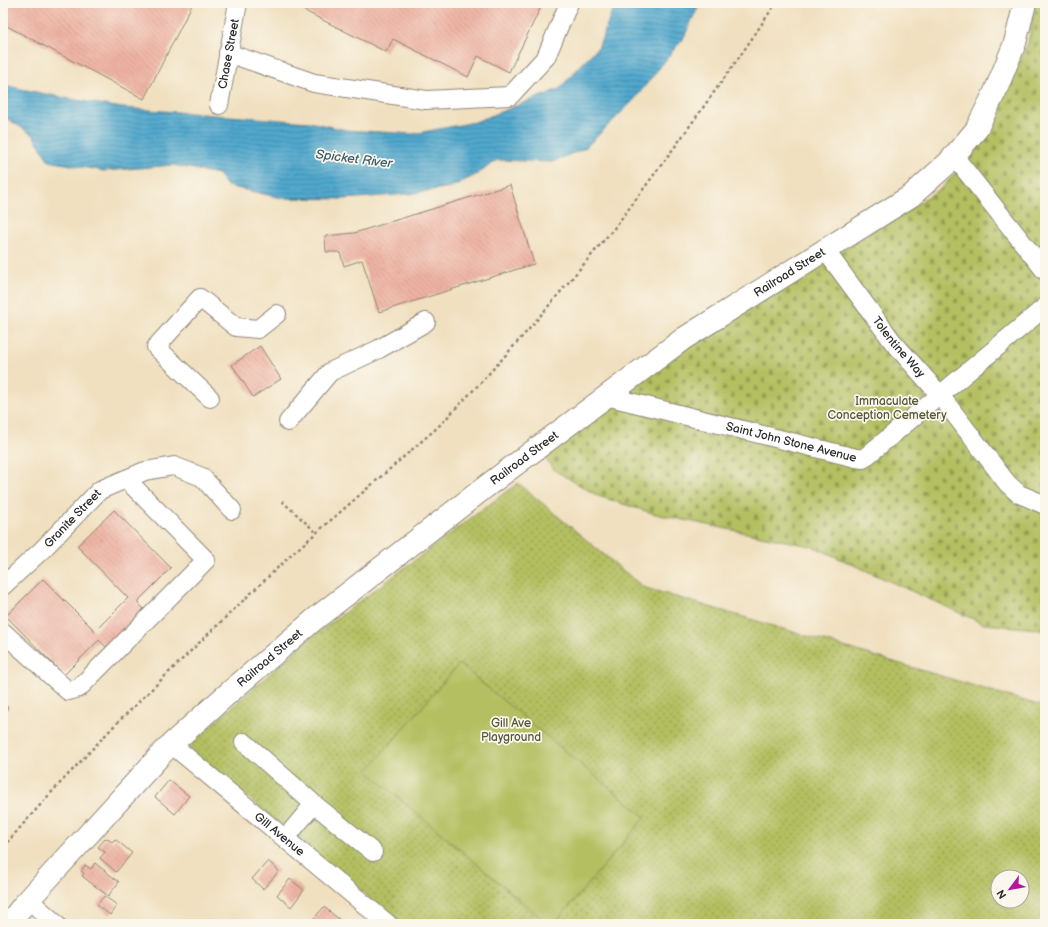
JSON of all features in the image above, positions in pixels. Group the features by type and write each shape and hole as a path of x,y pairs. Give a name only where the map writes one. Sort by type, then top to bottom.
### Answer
{"main road":[{"name":"Railroad Street","path":"9,924 21,908 171,744 315,619 488,485 683,339 911,196 948,163 976,130 995,92 1015,43 1025,3"}],"street":[{"name":"Chase Street","path":"219,105 238,3"},
{"path":"228,53 314,83 418,99 426,100 510,96 546,57 569,3"},
{"path":"954,156 1045,271"},
{"name":"Tolentine Way","path":"825,250 893,342 940,395 1007,483 1019,494 1045,505"},
{"path":"210,398 156,347 200,298 236,327 258,330 277,314"},
{"name":"Saint John Stone Avenue","path":"606,396 863,459 1045,307"},
{"path":"288,422 330,372 426,322"},
{"name":"Granite Street","path":"3,586 100,490 145,471 174,466 202,478 232,510"},
{"path":"3,632 68,691 79,688 206,560 126,479"},
{"path":"244,742 314,804 373,852"},
{"name":"Gill Avenue","path":"171,744 388,924"},
{"path":"286,839 314,804"},
{"path":"29,900 56,924"}],"path":[{"path":"3,847 49,795 113,727 202,640 292,554 438,426 485,378 530,328 616,226 679,142 776,3"},
{"path":"282,501 317,533"}],"green space":[{"name":"Immaculate Conception Cemetery","path":"1036,3 1045,3 1045,630 984,624 814,547 655,514 598,496 554,470 543,456 697,340 942,188 984,141 1028,43"},
{"name":"Gill Ave Playground","path":"518,483 643,587 1045,707 1045,924 401,924 187,747 308,640"},
{"path":"459,664 645,817 554,924 548,924 367,771"}],"water":[{"name":"Spicket River","path":"615,3 700,3 684,37 633,101 585,148 552,162 497,160 476,175 451,187 408,194 344,199 282,198 227,186 218,174 173,165 104,171 49,161 33,135 3,116 3,84 65,98 122,108 309,122 346,130 413,134 475,122 559,89 599,46"}],"building":[{"path":"3,3 193,3 144,99 3,24"},
{"path":"289,3 491,3 500,7 502,3 543,3 509,72 478,56 468,77 393,39 386,52"},
{"path":"510,185 534,264 379,312 362,260 344,266 340,252 326,252 325,236 354,233"},
{"path":"260,346 281,379 253,397 232,365"},
{"path":"114,510 171,568 137,602 147,612 109,650 99,640 64,675 6,616 43,579 95,631 128,598 77,546"},
{"path":"3,704 8,707 3,717"},
{"path":"169,780 189,796 175,814 155,797"},
{"path":"106,838 112,842 115,839 132,853 116,872 100,858 105,852 98,847"},
{"path":"268,861 279,871 263,889 252,879"},
{"path":"95,863 119,882 108,896 82,876 84,873 81,871 85,865 91,869"},
{"path":"290,879 304,890 291,907 277,895"},
{"path":"104,896 117,905 110,915 97,905"},
{"path":"324,907 340,920 336,924 309,924"}]}
